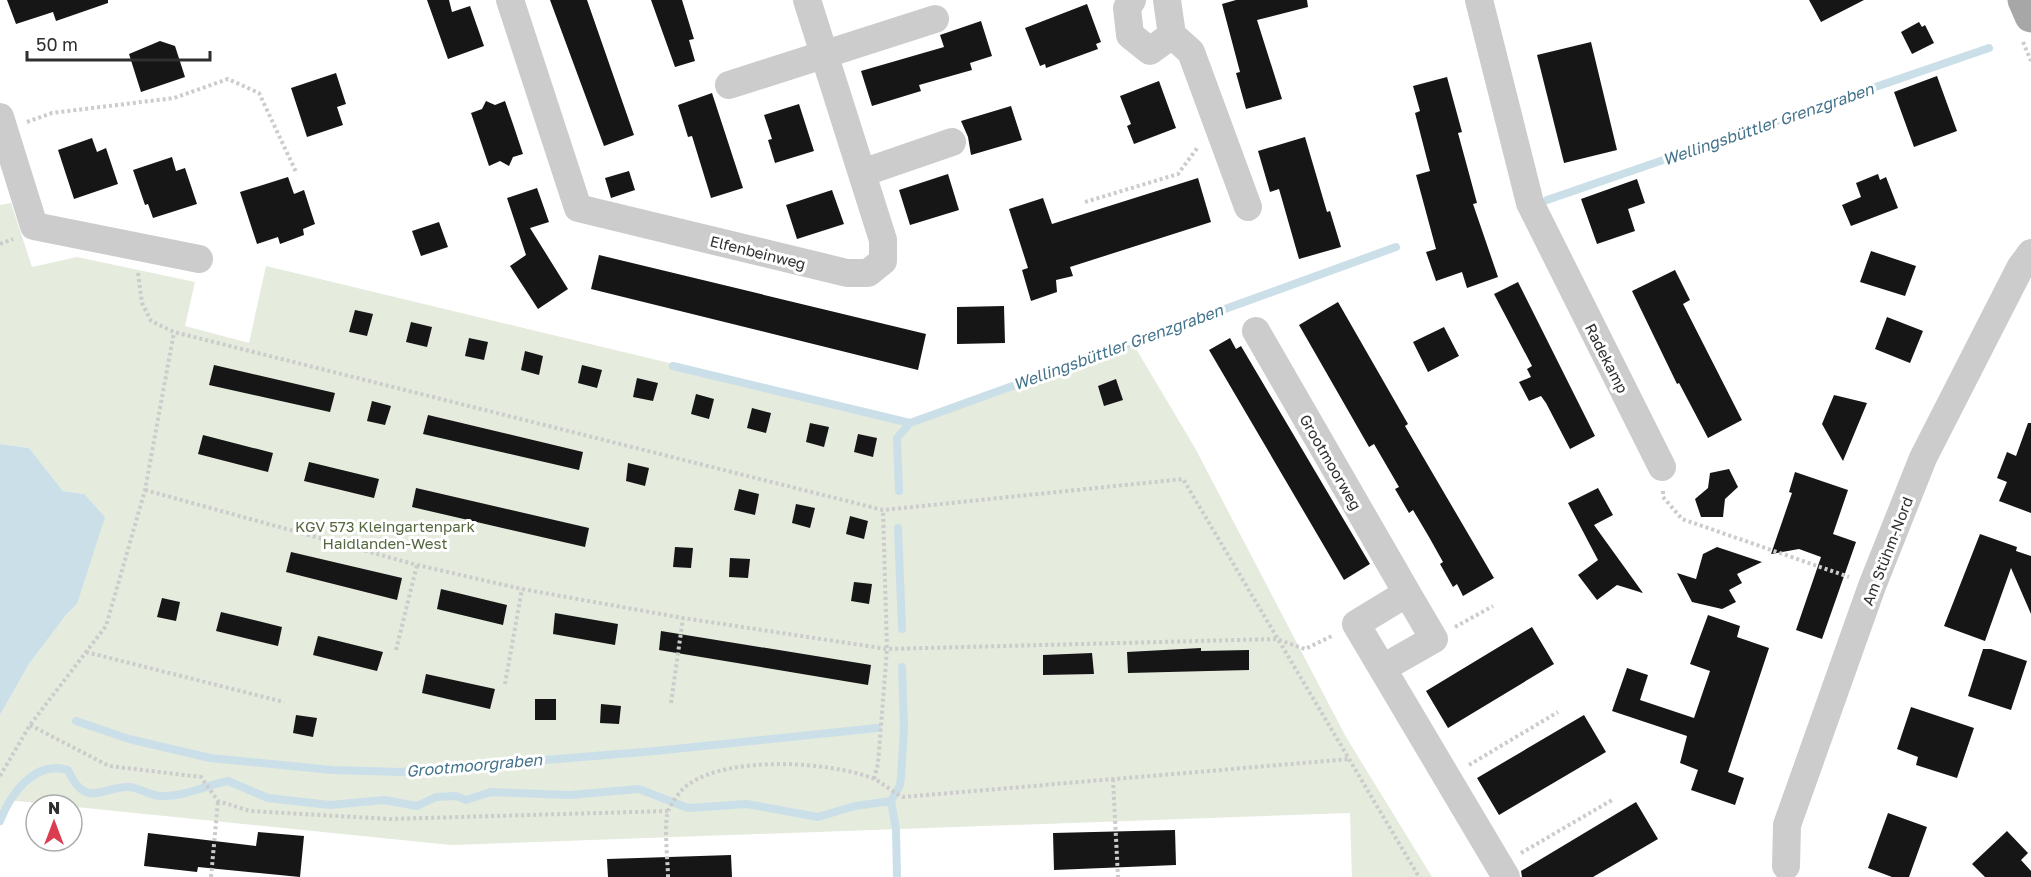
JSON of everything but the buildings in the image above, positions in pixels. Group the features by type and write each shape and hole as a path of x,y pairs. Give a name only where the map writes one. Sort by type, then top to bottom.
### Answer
{"main road":[{"path":"2025,0 2031,16"}],"street":[{"name":"Elfenbeinweg","path":"510,0 578,208 847,273 868,273 883,261 882,240 807,0"},
{"path":"1132,0 1127,8 1130,35 1150,51 1172,35"},
{"path":"1167,0 1172,35 1191,52 1248,207"},
{"name":"Radekamp","path":"1479,0 1530,203 1662,466"},
{"path":"729,85 935,19"},
{"path":"2,124 34,226 139,249 199,259"},
{"path":"862,173 952,142"},
{"name":"Am Stühm-Nord","path":"1786,866 1787,825 1872,586 1923,458 2019,268 2031,253"},
{"name":"Grootmoorweg","path":"1256,331 1434,639"},
{"path":"1407,593 1356,624 1502,872"},
{"path":"1383,668 1434,639"}],"path":[{"path":"2,124 52,113 174,98 228,79 259,93 297,174"},
{"path":"1085,202 1178,174 1199,148 1195,137"},
{"path":"139,249 137,279 142,303 152,321 174,332 883,510 1183,479 1419,877"},
{"path":"0,776 30,725 106,626 145,490 174,332"},
{"path":"1662,466 1663,497 1682,519 1872,586"},
{"path":"145,490 417,565 522,589 683,618 887,649 1276,639 1305,649 1356,624"},
{"path":"874,779 878,764 887,649 883,510"},
{"path":"396,650 417,565"},
{"path":"505,684 522,589"},
{"path":"1434,639 1493,606"},
{"path":"671,703 683,618"},
{"path":"86,652 284,702"},
{"path":"1447,777 1558,712"},
{"path":"30,725 109,766 201,777 218,801 250,811 390,819 668,811"},
{"path":"668,877 668,811 687,784 717,770 774,764 827,766 874,779 884,788 903,797 1350,759"},
{"path":"1113,779 1118,877"},
{"path":"1502,872 1612,800"},
{"path":"211,877 218,801"}],"green space":[{"name":"KGV 573 Kleingartenpark Haidlanden-West","path":"11,203 32,267 77,257 195,282 185,326 249,343 266,266 910,421 1132,342 1195,448 1346,737 1432,877 1352,877 1350,813 451,845 84,808 84,793 24,793 24,802 7,800 0,824 0,715 29,664 77,604 84,494 63,491 29,448 0,444 0,205"}],"water":[{"path":"0,444 29,448 63,491 84,494 105,517 77,604 29,664 0,715"}],"waterway":[{"name":"Wellingsbüttler Grenzgraben","path":"1547,200 1989,48"},
{"name":"Wellingsbüttler Grenzgraben","path":"899,491 897,438 910,423 1396,247"},
{"path":"673,366 910,423"},
{"name":"Wellingsbüttler Grenzgraben","path":"898,528 902,629"},
{"path":"897,877 896,829 891,801 900,785 901,777 904,728 902,667"},
{"name":"Grootmoorgraben","path":"76,721 129,739 210,758 332,770 400,772 655,751 877,728"},
{"path":"0,821 11,800 26,781 35,774 56,768 68,770 82,790 89,793 130,787 157,796 170,796 228,781 268,798 330,805 384,800 417,806 436,797 456,796 466,800 491,792 570,795 639,789 688,808 747,804 818,817 855,806 891,801"}]}
